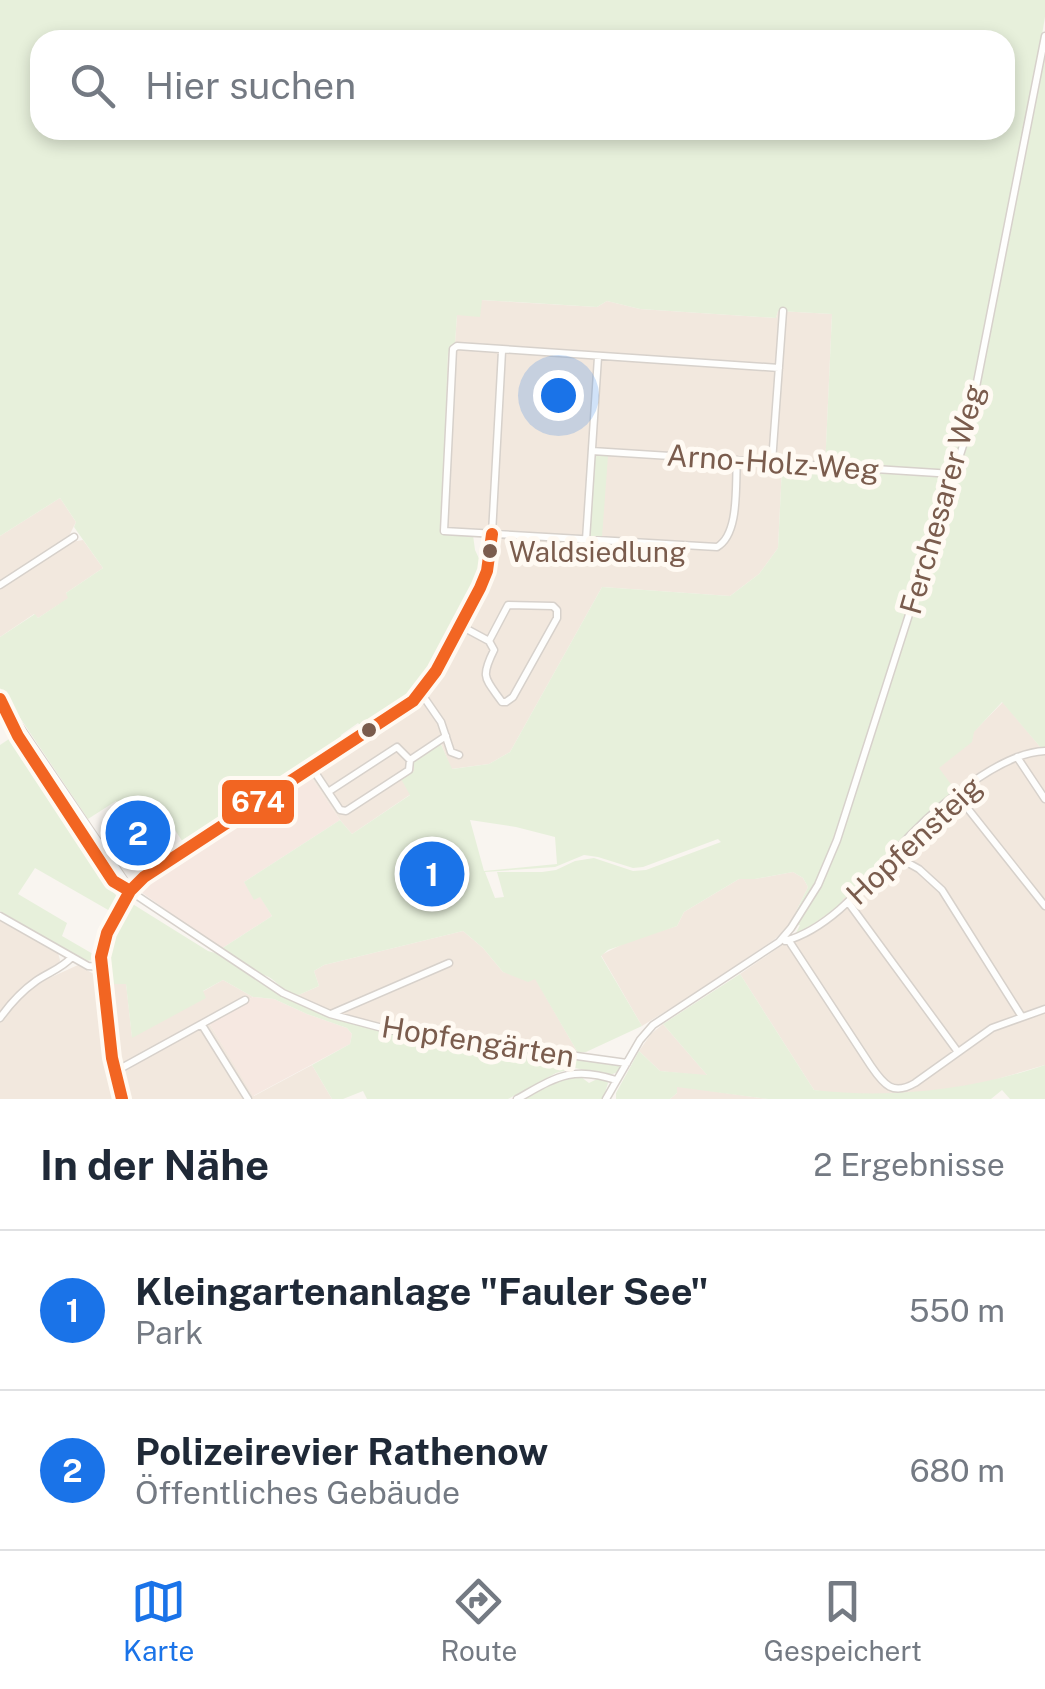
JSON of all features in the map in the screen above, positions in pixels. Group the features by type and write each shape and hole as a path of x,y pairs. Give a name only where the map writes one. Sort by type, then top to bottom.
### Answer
{"street":[{"name":"Ferchesarer Weg","path":"606,1099 652,1025 779,942 818,886 837,840 972,411 1045,36"},
{"path":"772,462 783,311"},
{"path":"737,460 733,524 725,543 718,548 444,530 452,354 456,346 779,368"},
{"path":"122,1099 102,967 104,939 130,892 144,877 398,711 420,693 436,671 487,571 502,351"},
{"path":"586,540 598,357"},
{"name":"Arno-Holz-Weg","path":"592,450 953,474"},
{"path":"0,585 74,536"},
{"path":"461,626 489,641 494,650 484,674 502,702 506,702 513,698 557,618 557,610 553,606 508,605 489,641"},
{"path":"420,693 442,722 451,752 459,755"},
{"path":"0,699 18,736 113,881 130,892"},
{"path":"410,760 446,736"},
{"path":"312,768 328,792 340,810 346,811 409,770 410,760 397,746 328,792"},
{"name":"Hopfensteig","path":"789,941 848,902 914,831 978,778 1017,757 1045,751"},
{"path":"1017,757 1045,800"},
{"path":"957,795 1045,906"},
{"path":"892,854 919,869 942,890 1022,1017"},
{"name":"Hopfengärten","path":"130,892 283,993 330,1014 390,1030 626,1066"},
{"path":"848,902 958,1052"},
{"path":"0,916 88,966 102,967"},
{"name":"Ferchesarer Weg","path":"779,942 789,941"},
{"path":"789,941 880,1078 901,1090 992,1028 1045,1008"},
{"path":"0,1018 25,990 62,968 72,957"},
{"name":"Hopfengärten","path":"330,1014 412,974 448,963"},
{"path":"116,1071 244,1000"},
{"path":"202,1025 248,1099"},
{"path":"517,1099 568,1073 616,1080"}],"shaded area":[{"path":"481,300 597,307 607,301 640,309 776,318 778,311 832,314 825,469 782,467 778,548 759,574 730,596 602,587 510,752 489,764 451,769 441,743 414,770 411,794 352,834 309,774 418,700 436,678 490,573 487,540 441,529 448,353 455,343 457,315"},
{"path":"60,498 76,522 68,538 0,582 0,536"},
{"path":"83,540 103,568 66,593 69,598 38,618 34,614 0,637 0,589 71,542"},
{"path":"1003,702 1045,748 1045,1065 970,1087 907,1094 814,1090 740,974 842,904 842,899 863,885 909,832 956,792 938,768"},
{"path":"309,774 340,820 244,882 255,899 260,896 272,916 221,949 141,892 148,880"},
{"path":"793,872 808,887 789,926 708,985 642,1026 601,955 629,941 677,926 684,912 739,879"},
{"path":"0,920 58,953 60,960 59,965 39,976 0,1014"},
{"path":"463,931 503,972 535,978 578,1053 376,1025 294,997 319,986 314,971 324,965"},
{"path":"78,965 99,977 119,1099 0,1099 0,1022 34,985"},
{"path":"223,980 253,997 209,1023 254,1096 312,1065 332,1099 128,1099 118,1060 109,984 126,983 132,1037 205,997 202,992"},
{"path":"253,997 274,999 347,1028 352,1034 350,1044 253,1096 209,1023"},
{"path":"663,1024 708,1076 660,1071 639,1051"},
{"path":"676,1086 768,1099 670,1099 677,1093"}],"green space":[{"path":"0,0 1045,0 1039,53 1045,54 1045,748 1002,702 974,732 972,742 939,768 956,791 909,832 842,904 794,937 800,925 789,926 808,887 793,872 739,879 684,912 677,926 608,950 601,956 642,1026 578,1053 535,979 528,982 503,972 463,931 324,965 314,971 319,986 294,997 221,949 272,916 260,897 254,900 244,882 340,820 352,834 410,795 401,779 414,771 414,760 440,742 452,769 489,764 510,752 602,587 730,596 759,574 778,548 782,467 825,468 832,314 778,311 776,318 640,309 607,301 597,307 482,300 480,317 457,315 455,343 448,353 441,529 473,535 484,569 478,585 431,672 427,670 401,705 398,702 391,706 393,710 365,730 358,723 341,735 343,742 184,844 157,802 132,818 116,801 88,819 0,688 0,637 68,598 66,593 103,568 74,527 76,522 60,498 0,536","holes":["470,820 555,837 557,864 484,871","718,839 721,842 646,870 633,871 594,858 556,870 497,872 504,897 495,898 485,872 555,867 584,855 643,867"]},
{"path":"595,455 608,456 602,537 589,536"},
{"path":"12,737 117,897 110,911 35,868 18,894 67,923 62,936 93,954 93,960 86,961 0,911 0,745"},
{"path":"131,903 281,994 389,1032 623,1064 610,1075 575,1068 556,1073 508,1099 367,1099 363,1091 332,1099 312,1065 350,1044 352,1034 347,1028 274,999 253,997 223,980 203,991 206,998 132,1038 126,984 109,984 108,970 111,941"},
{"path":"740,974 814,1090 931,1090 989,1081 1045,1065 1045,1099 1010,1099 1002,1090 991,1099 768,1099 677,1087 677,1093 670,1099 616,1099 639,1051 660,1071 707,1075 663,1024"},
{"path":"570,1075 589,1083 599,1078 607,1080 603,1099 524,1099"}],"transit line":[{"name":"674","path":"122,1099 112,1058 101,957 107,933 130,891 144,877 413,701 436,671 480,588 487,571 492,534"},
{"name":"674","path":"0,699 18,736 113,881 130,891"}],"place":[{"name":"Waldsiedlung","path":"490,551"},
{"name":"Polizeirevier Rathenow","path":"138,833"},
{"name":"Kleingartenanlage \"Fauler See\"","path":"432,874"}]}
